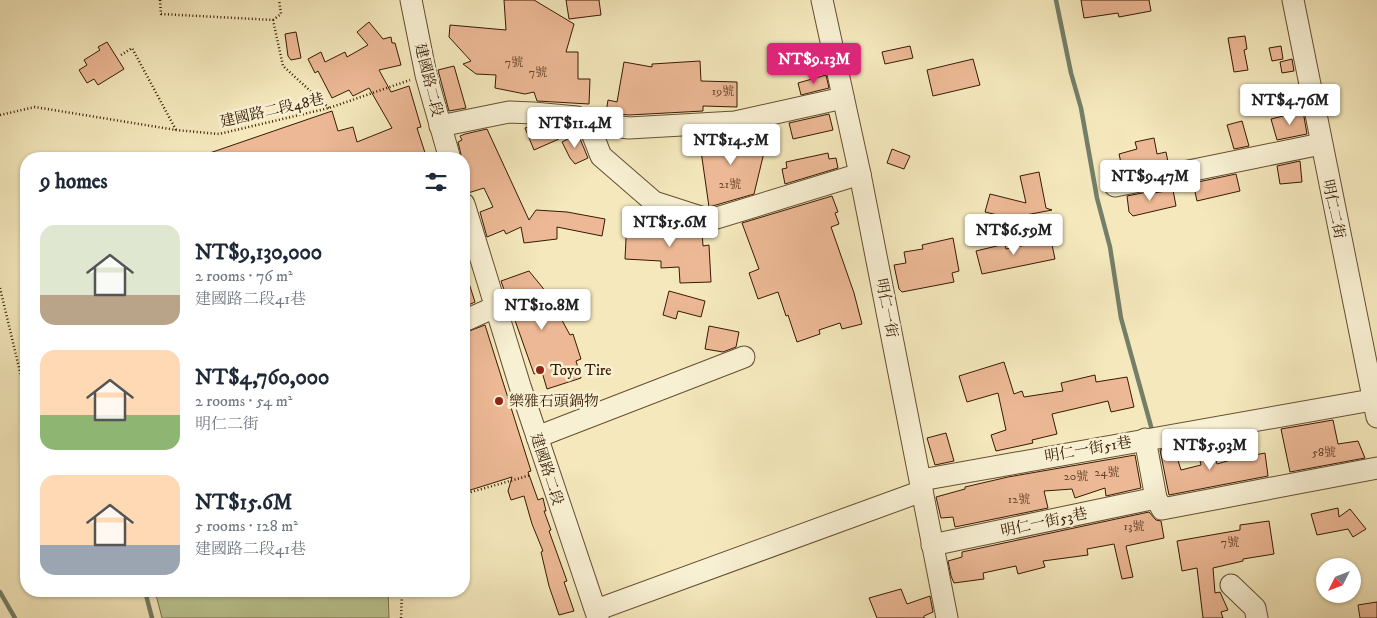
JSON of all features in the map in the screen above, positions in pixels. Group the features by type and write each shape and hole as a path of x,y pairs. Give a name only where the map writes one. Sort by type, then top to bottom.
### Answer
{"street":[{"name":"建國路二段","path":"411,0 426,75 448,152"},
{"name":"明仁一街","path":"822,0 860,174 947,618"},
{"name":"明仁二街","path":"1293,0 1376,405"},
{"path":"440,126 509,112 533,112 577,117 588,123 629,128 735,122 843,98"},
{"path":"588,123 601,156 654,202 710,220 860,174"},
{"path":"1115,186 1321,144"},
{"name":"建國路二段","path":"470,224 547,471 597,614"},
{"path":"470,319 495,307"},
{"path":"537,437 744,357"},
{"name":"明仁一街51巷","path":"597,614 922,486 1145,439 1376,405"},
{"path":"1145,439 1156,498 1162,510 1377,468"},
{"name":"明仁一街53巷","path":"932,545 1156,498"},
{"path":"1231,584 1255,608 1257,618"}],"path":[{"path":"160,0 161,14 273,20 280,14 279,0"},
{"path":"273,20 283,66 329,108"},
{"path":"120,55 132,48 176,130"},
{"name":"建國路二段48巷","path":"0,115 35,107 176,130 219,134 329,108 426,75"},
{"path":"0,288 20,372"},
{"path":"470,492 547,471"},
{"path":"401,618 402,597"}],"green space":[{"path":"157,597 388,597 389,618 162,618"}],"building":[{"path":"504,0 534,0 574,24 566,52 578,52 578,79 590,79 589,104 537,101 534,92 525,94 495,88 496,75 476,74 463,64 471,61 449,37 450,25 506,30"},
{"path":"566,0 599,0 601,15 569,19"},
{"path":"1081,0 1149,0 1151,11 1119,17 1118,13 1084,18"},
{"path":"369,22 383,39 391,37 392,43 395,43 401,65 379,70 391,92 409,86 421,127 417,128 425,152 213,152 332,111 338,131 353,127 357,142 392,128 369,88 353,96 349,90 332,98 318,71 315,73 308,59 321,52 325,62 345,52 347,57 368,45 357,32"},
{"path":"296,32 301,58 291,60 288,56 285,34"},
{"path":"1245,36 1247,49 1244,50 1248,70 1234,72 1228,38"},
{"path":"107,42 124,69 98,85 94,79 87,83 79,70 87,65 84,60 100,50 98,47"},
{"path":"910,46 913,58 885,64 882,52"},
{"path":"1281,46 1283,59 1272,61 1269,48"},
{"path":"973,59 980,85 933,96 927,70"},
{"path":"1292,59 1294,71 1282,73 1280,62"},
{"path":"700,61 701,81 737,82 737,107 703,106 703,111 629,115 606,113 608,100 617,102 624,62 652,67 652,64"},
{"path":"454,66 466,108 449,111 438,70"},
{"path":"826,75 829,88 801,95 798,83"},
{"path":"1303,111 1307,134 1277,140 1271,119"},
{"path":"829,114 833,130 793,139 789,123"},
{"path":"1242,121 1249,146 1234,149 1227,125"},
{"path":"532,125 554,128 559,139 534,150 525,128"},
{"path":"487,129 529,220 536,210 567,212 605,219 602,236 557,227 557,239 524,243 521,227 506,234 504,230 487,237 480,212 493,207 484,188 470,192 470,152 460,152 458,142 462,140 460,136"},
{"path":"743,133 767,140 754,194 709,207 699,137"},
{"path":"578,134 588,158 575,164 562,142"},
{"path":"1154,138 1157,154 1166,152 1168,162 1123,172 1119,154 1137,149 1135,142"},
{"path":"892,149 910,156 904,169 887,163"},
{"path":"828,153 829,159 836,158 838,168 785,184 782,169 787,168 786,162"},
{"path":"1300,161 1302,182 1280,184 1277,166"},
{"path":"1039,172 1046,208 1052,210 1010,218 985,212 990,194 1026,203 1020,176"},
{"path":"1236,174 1240,191 1197,201 1193,183"},
{"path":"1173,190 1176,206 1133,216 1129,212 1127,196"},
{"path":"832,196 838,212 835,213 839,224 831,227 854,293 862,324 842,329 840,323 819,330 820,334 797,342 778,292 758,299 749,273 759,269 742,223"},
{"path":"660,217 702,231 703,246 709,245 711,282 680,283 679,267 661,268 661,261 625,259 627,220 656,222 656,218"},
{"path":"953,238 959,271 952,273 954,282 902,292 899,289 894,265 906,263 904,252 923,249 922,245"},
{"path":"1051,240 1055,259 982,274 976,251 1005,244 1006,249"},
{"path":"529,271 547,293 570,335 573,334 581,359 576,361 581,378 547,389 542,372 534,374 501,281"},
{"path":"470,286 475,302 470,304"},
{"path":"669,291 705,301 701,317 678,311 676,319 663,315"},
{"path":"485,325 531,471 528,472 538,500 543,498 546,511 544,511 551,530 549,531 567,581 564,582 574,611 559,615 549,586 541,552 543,551 532,524 524,496 511,500 508,491 512,477 470,490 470,331"},
{"path":"709,326 739,332 736,347 723,352 705,349"},
{"path":"1004,362 1014,394 1022,391 1024,397 1063,391 1061,383 1095,375 1096,382 1127,377 1134,407 1111,412 1108,401 1052,414 1057,434 1032,440 1033,443 996,451 991,435 1006,430 998,393 967,402 959,376"},
{"path":"1333,420 1338,444 1358,441 1365,458 1290,472 1281,429"},
{"path":"946,433 954,461 935,465 927,438"},
{"path":"1174,448 1181,470 1201,465 1198,452 1214,449 1217,464 1265,453 1268,476 1169,495 1160,450"},
{"path":"1135,455 1141,488 1106,496 1105,488 1075,498 1072,489 1044,491 1048,508 955,527 953,517 941,518 936,497 965,489 965,487 1008,477"},
{"path":"1338,508 1339,517 1350,509 1366,529 1353,537 1348,529 1317,535 1311,514"},
{"path":"1149,512 1156,520 1161,521 1164,538 1126,546 1133,577 1122,579 1114,544 1087,549 1088,555 1043,561 1045,567 1018,574 1016,566 983,573 984,579 954,583 951,576 948,561 962,557 962,552"},
{"path":"1269,521 1274,554 1243,559 1243,561 1213,568 1215,593 1220,592 1228,610 1221,612 1223,618 1203,618 1197,568 1182,571 1177,541 1240,530 1240,525"},
{"path":"901,589 907,604 930,596 933,612 924,616 924,618 877,618 869,598"},
{"path":"1377,602 1377,618 1360,618 1358,605"}],"waterway":[{"path":"1056,0 1071,73 1081,108 1097,198 1110,247 1121,318 1152,430 1154,430"},
{"path":"0,592 15,618"},
{"path":"147,597 152,618"}],"place":[{"name":"Toyo Tire","path":"540,370"},
{"name":"樂雅石頭鍋物","path":"499,401"}]}
